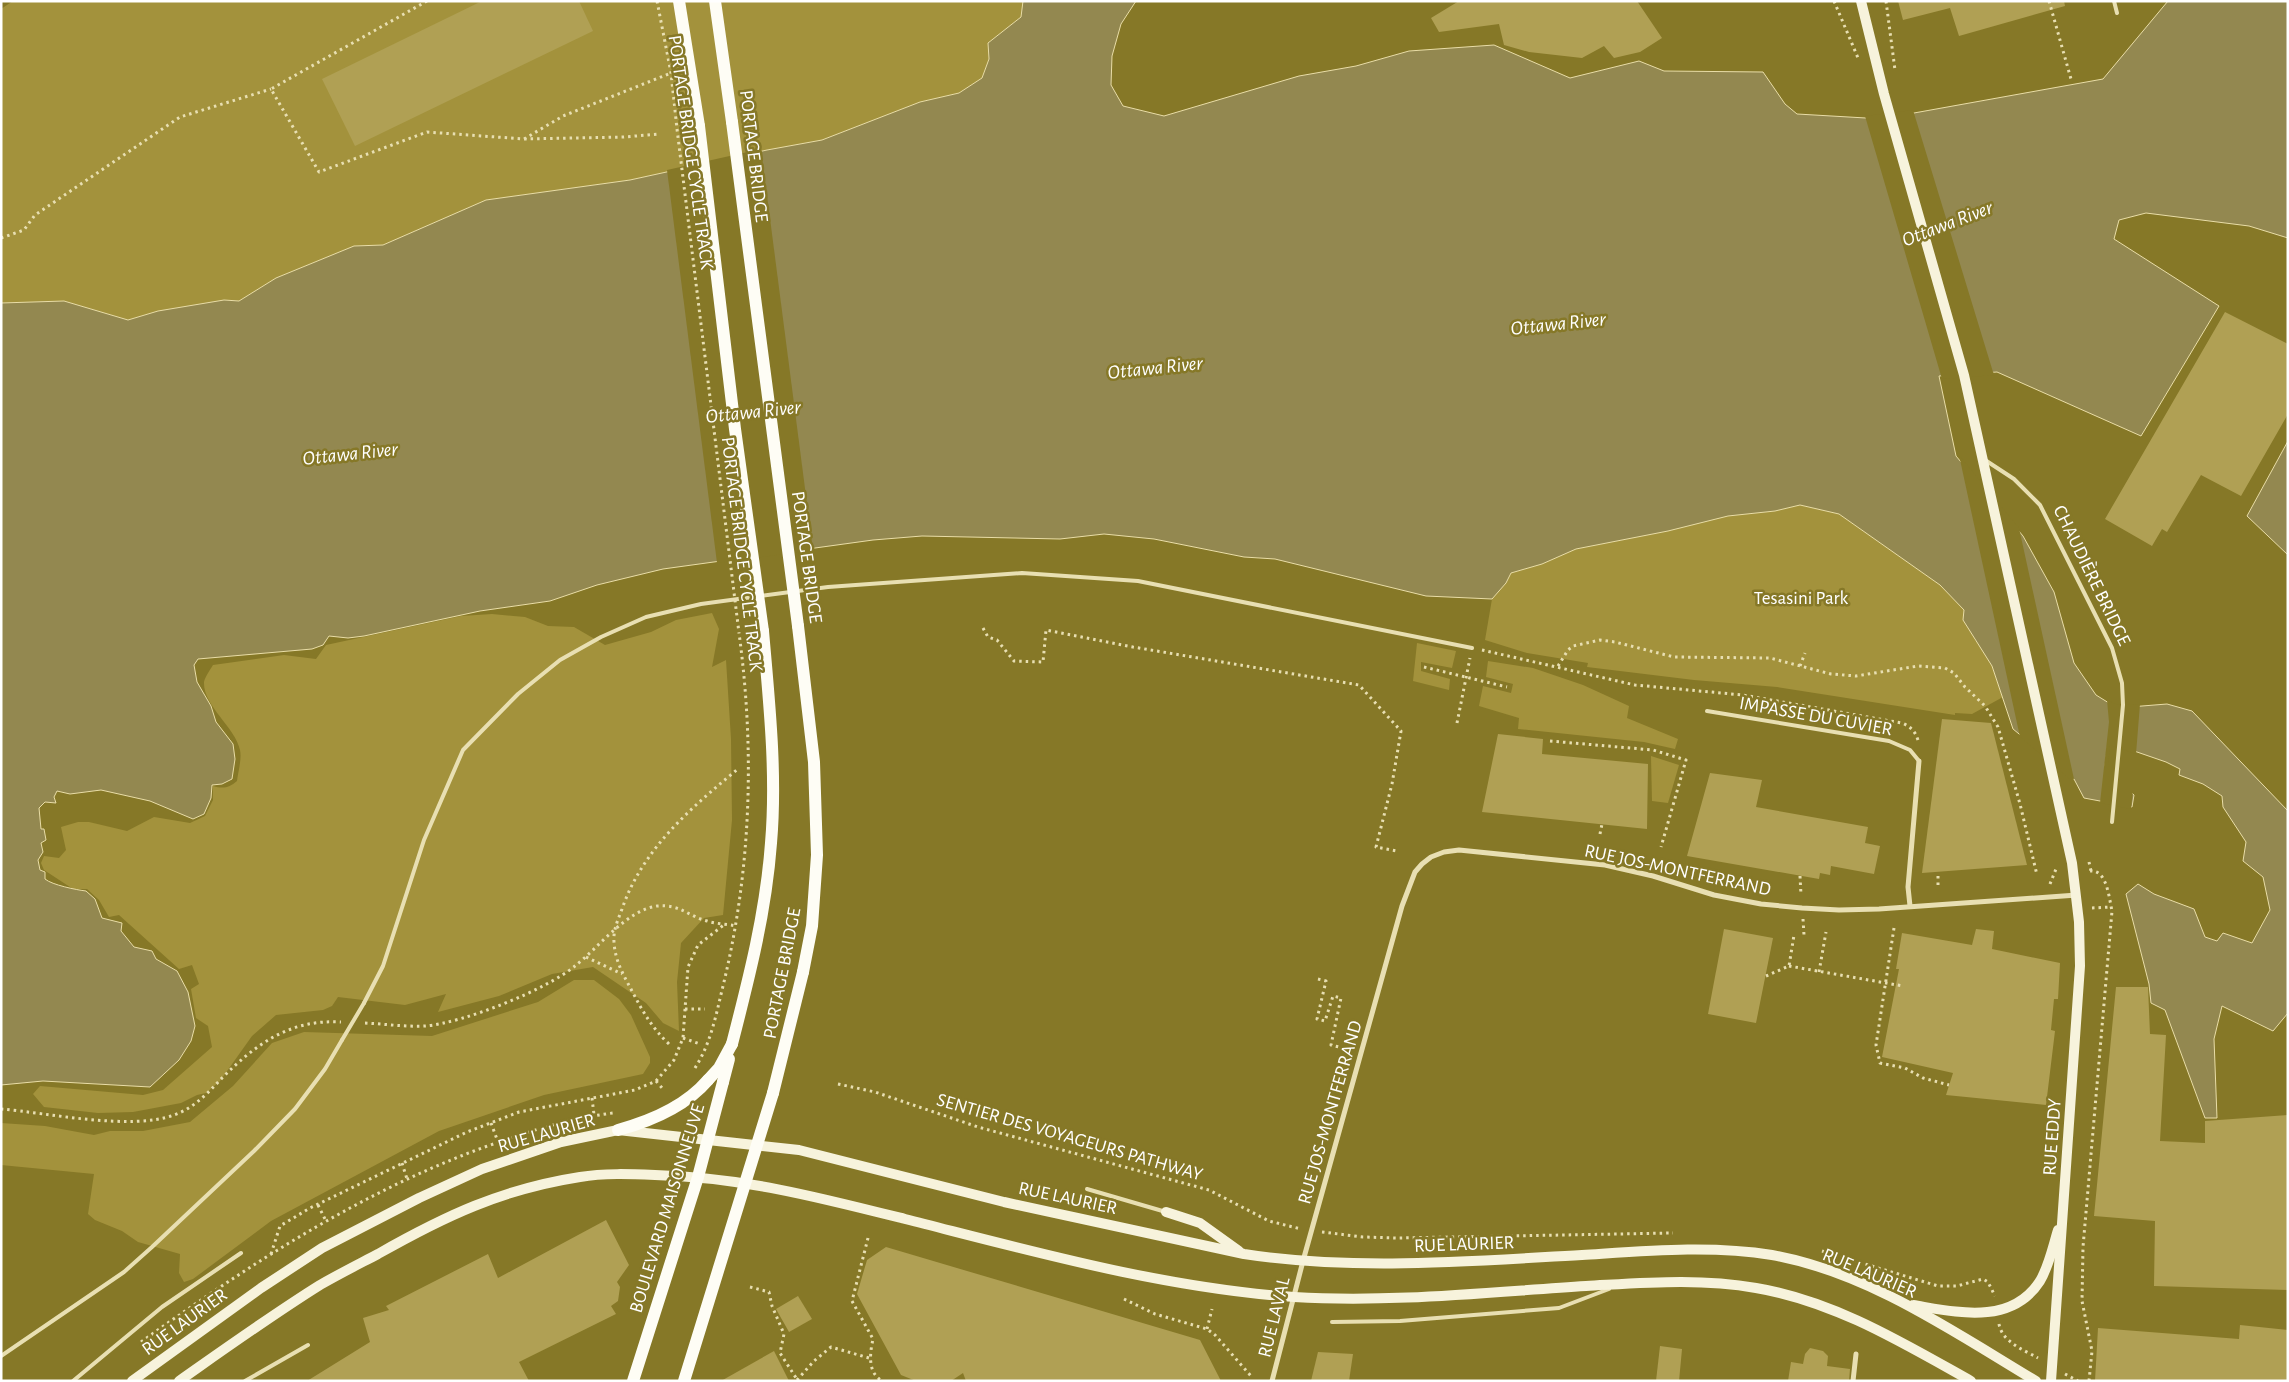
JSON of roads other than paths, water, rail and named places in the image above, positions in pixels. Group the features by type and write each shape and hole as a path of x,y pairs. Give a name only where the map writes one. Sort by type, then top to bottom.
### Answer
{"main road":[{"name":"PORTAGE BRIDGE","path":"679,1 699,126 734,419 763,631 772,743 771,842 762,914 752,965 732,1044"},
{"name":"PORTAGE BRIDGE","path":"715,1 798,626 814,762 817,855 812,926 803,972 767,1116 758,1144"},
{"path":"1862,1 1885,97 1964,375 1983,459"},
{"name":"RUE EDDY","path":"1983,459 2072,863 2077,896 2080,966 2051,1381"},
{"path":"618,1130 663,1115 693,1094 719,1068 732,1044"},
{"name":"BOULEVARD MAISONNEUVE","path":"633,1381 698,1177 732,1044"},
{"name":"RUE LAURIER","path":"132,1381 261,1288 322,1248 419,1198 482,1169 561,1142 618,1130 799,1150 1004,1202 1082,1217 1244,1254 1303,1262 1474,1261 1659,1251 1731,1251 1772,1256 1813,1265 1856,1281 1904,1304 2036,1381"},
{"path":"684,1381 758,1144"},
{"path":"179,1381 277,1312 325,1282 422,1229 478,1203 550,1182 583,1176 630,1174 698,1177 745,1183 809,1195 1119,1270 1184,1283 1294,1297 1404,1296 1670,1280 1760,1288 1797,1298 1868,1326 1971,1381"},
{"path":"1166,1212 1200,1223 1244,1254"},
{"path":"1904,1304 1985,1314 2015,1303 2041,1280 2063,1214"}],"street":[{"path":"1910,906 1909,879 1918,761"},
{"name":"RUE JOS-MONTFERRAND","path":"1303,1262 1393,936 1415,872 1431,857 1444,852 1459,850 1605,865 1653,876 1714,895 1769,905 1839,910 2077,896"},
{"name":"RUE LAVAL","path":"1272,1381 1303,1262"},
{"path":"1853,1381 1856,1354"}],"lane":[{"path":"2114,1 2117,14"},
{"name":"CHAUDIÈRE BRIDGE","path":"1983,459 2014,480 2040,506 2108,638 2122,683 2123,713 2112,822"},
{"path":"1,1356 124,1272 254,1151 295,1109 325,1069 364,1003 383,966 424,840 463,750 518,694 560,660 601,637 646,617 700,604 828,587 1022,573 1138,581 1472,648"},
{"name":"IMPASSE DU CUVIER","path":"1707,712 1889,742 1910,750 1918,761"},
{"path":"1086,1189 1166,1212"},
{"path":"73,1381 162,1307 241,1253"},
{"path":"1332,1322 1408,1321 1559,1308 1621,1284"},
{"path":"245,1381 308,1345"}],"water":[{"name":"Ottawa River","path":"1023,1 1136,1 1121,24 1112,56 1111,85 1123,106 1164,116 1299,76 1356,66 1409,51 1494,45 1570,78 1639,61 1664,71 1763,72 1785,104 1797,114 1866,118 1914,113 2103,79 2168,1 2288,1 2288,238 2249,226 2146,213 2119,220 2114,239 2219,306 2141,436 1997,372 1939,376 1956,456 2023,536 2054,592 2074,663 2096,695 2117,708 2167,704 2192,711 2288,811 2288,1013 2273,1031 2222,1006 2214,1039 2217,1118 2205,1118 2165,1010 2151,1003 2149,984 2126,894 2138,884 2154,894 2194,909 2205,937 2217,941 2223,933 2252,943 2270,910 2263,877 2243,861 2246,842 2223,807 2222,796 2203,784 2179,775 2180,769 2166,762 2108,742 2105,767 2134,795 2132,807 2084,798 2074,779 2013,729 1992,666 1963,620 1964,610 1940,585 1839,514 1800,505 1775,511 1728,516 1668,531 1576,549 1542,564 1511,573 1506,583 1492,599 1426,596 1275,559 1244,557 1154,539 1104,534 1060,539 922,536 873,540 663,569 597,585 550,601 480,611 364,636 348,638 329,636 323,645 312,649 198,659 194,665 197,682 211,706 216,722 233,744 235,759 232,779 222,784 212,785 211,798 204,814 193,819 150,801 101,790 70,794 57,791 54,797 56,803 45,802 39,808 41,829 44,829 46,840 41,843 43,852 38,860 40,870 45,872 45,879 59,885 86,891 95,899 102,918 122,923 121,931 134,947 152,951 156,959 177,971 188,992 195,1026 191,1041 179,1060 150,1087 43,1081 1,1085 1,303 64,301 128,320 158,311 224,300 239,301 276,278 354,246 383,245 486,200 630,180 822,140 920,102 959,93 982,78 989,59 988,43 1021,17"},
{"path":"2288,441 2288,555 2247,516"}],"park label":[{"name":"Tesasini Park","path":"1801,597"}]}
